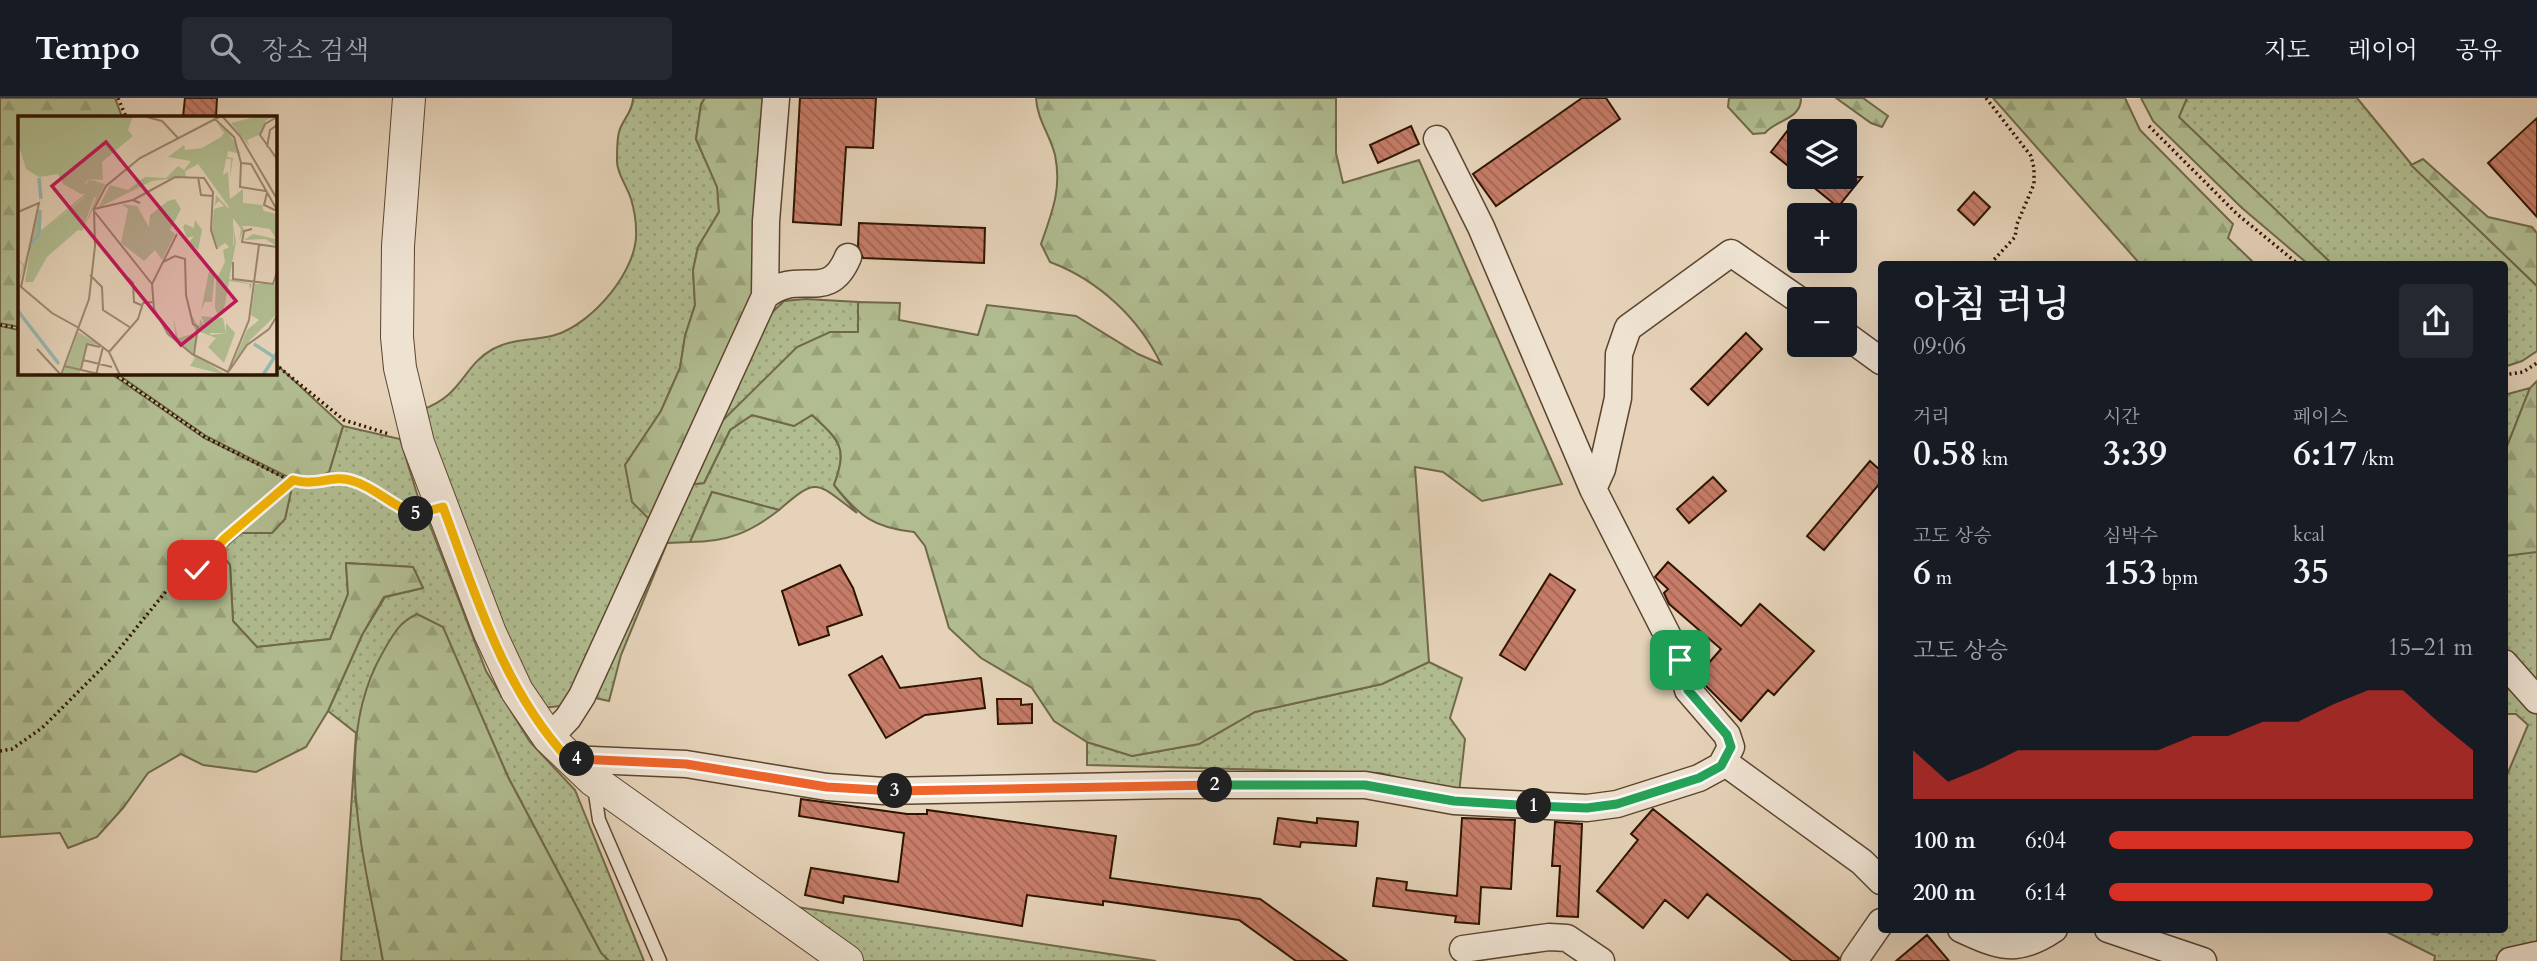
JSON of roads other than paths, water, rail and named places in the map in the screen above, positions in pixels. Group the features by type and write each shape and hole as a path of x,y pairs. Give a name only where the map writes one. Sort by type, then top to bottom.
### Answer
{"street":[{"path":"409,98 398,246 397,337 405,394 418,443 502,662 517,691 559,748 593,780 847,961"},
{"path":"765,296 766,221 776,98"},
{"path":"559,748 686,764 814,785 884,791 1170,785 1365,785 1454,801 1587,808 1617,804 1699,778 1724,762 1731,747 1727,735 1688,690 1680,660 1593,489 1481,227 1437,139"},
{"path":"1593,489 1602,469 1618,398 1619,354 1628,328 1731,253 1787,292"},
{"path":"559,748 568,718 582,696 765,296 774,288 790,284 828,283 840,276 848,257"},
{"path":"1857,343 1878,359"},
{"path":"2508,667 2537,700"},
{"path":"1724,762 1862,862 1878,878"},
{"path":"1854,961 1878,926"},
{"path":"1971,933 2003,946 2021,946 2046,933"},
{"path":"2120,933 2203,961"},
{"path":"1463,949 1549,937 1567,938 1601,961"},
{"path":"2510,961 2537,955"}],"lane":[{"path":"593,780 599,820 660,961"}]}
